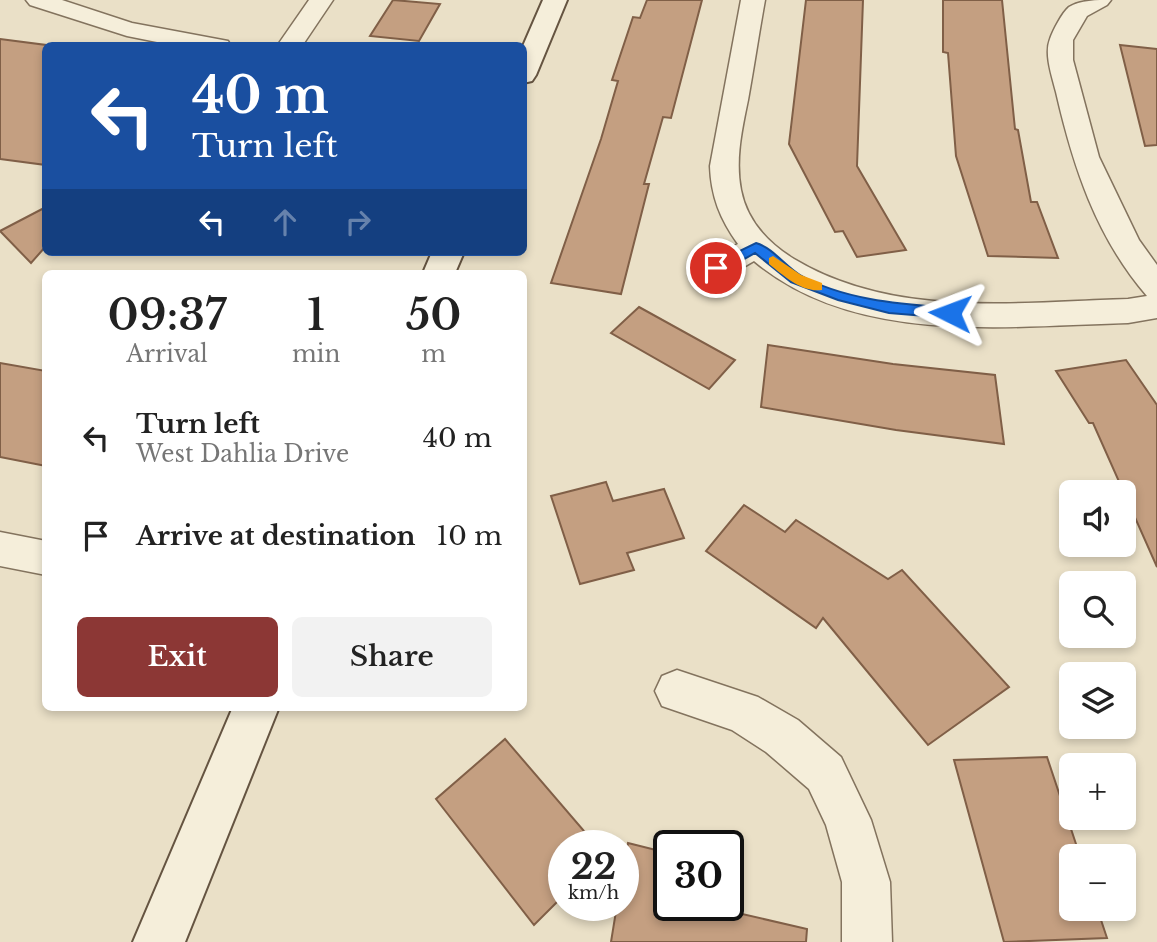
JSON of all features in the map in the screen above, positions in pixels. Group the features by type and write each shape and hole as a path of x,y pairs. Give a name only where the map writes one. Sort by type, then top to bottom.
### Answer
{"street":[{"path":"38,0 127,29 197,42"},
{"path":"292,42 321,0"},
{"path":"527,66 555,0"},
{"path":"753,0 724,155 726,187 732,212 756,247 796,278 843,296 889,308 931,313 1128,311 1157,306"},
{"path":"1099,0 1078,11 1061,40 1061,60 1085,157 1097,187 1126,244 1157,288"},
{"path":"716,268 756,247"},
{"path":"0,549 42,557"},
{"path":"677,691 743,712 782,736 825,772 848,820 866,882 867,942"},
{"path":"159,942 254,711"}],"building":[{"path":"393,0 440,4 419,41 370,36"},
{"path":"647,0 702,0 671,118 663,117 644,184 649,184 621,294 551,283 601,139 618,81 612,80 633,17 640,18"},
{"path":"806,0 863,0 857,166 906,250 857,257 843,231 835,232 789,144"},
{"path":"943,0 1002,0 1015,129 1018,130 1031,202 1037,202 1058,258 988,256 956,156 948,53 943,52"},
{"path":"0,39 42,44 42,164 0,159"},
{"path":"1120,45 1157,49 1157,145 1145,146"},
{"path":"42,209 42,251 31,263 0,231"},
{"path":"639,307 735,360 709,389 611,333"},
{"path":"768,345 893,364 995,375 1004,444 896,430 761,407"},
{"path":"1126,360 1157,405 1157,567 1136,520 1136,480 1118,480 1093,423 1089,423 1056,371"},
{"path":"0,363 42,370 42,465 0,457"},
{"path":"606,482 613,501 664,489 684,538 627,553 634,570 580,584 551,496"},
{"path":"744,505 785,532 796,520 888,579 902,570 1009,687 928,745 823,618 816,628 706,551"},
{"path":"505,739 583,830 548,830 548,911 534,925 436,799"},
{"path":"1047,757 1059,793 1059,830 1071,830 1076,844 1059,844 1059,921 1101,921 1107,938 1004,942 954,760"},
{"path":"639,846 653,849 653,921 744,921 744,914 807,929 806,942 611,942 614,921 639,921"}],"slow traffic":[{"path":"773,261 796,278 817,286"}],"route":[{"path":"716,268 756,247 796,278 843,296 889,308 950,313"}]}
